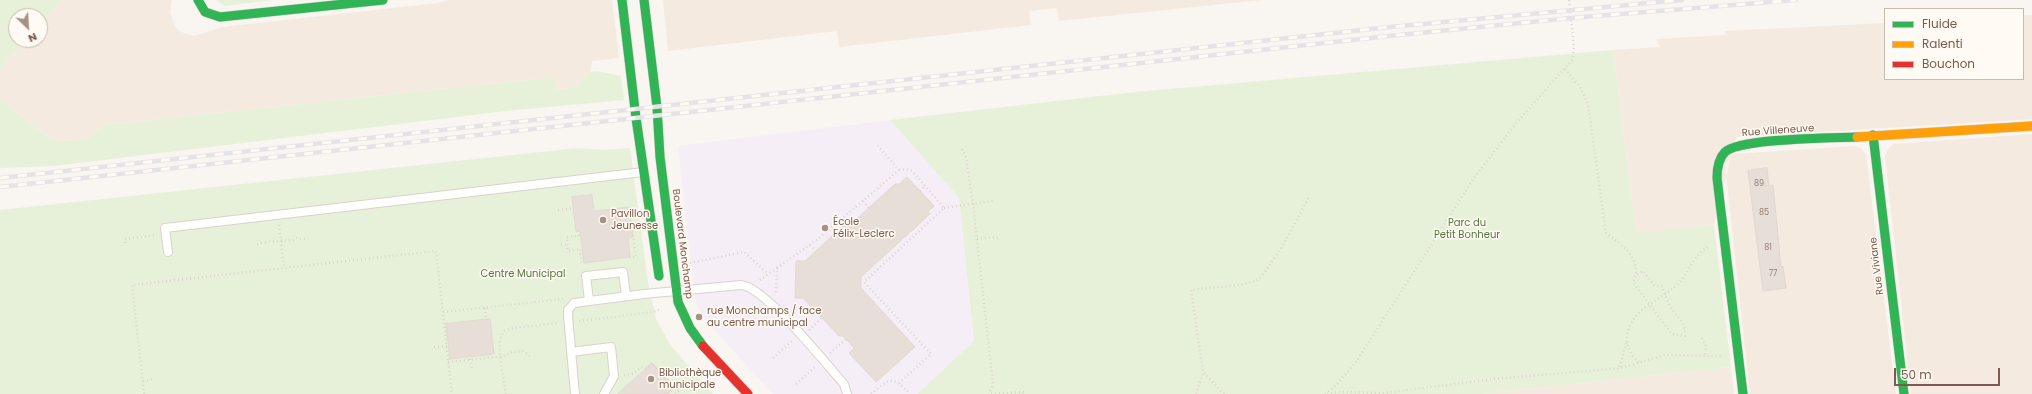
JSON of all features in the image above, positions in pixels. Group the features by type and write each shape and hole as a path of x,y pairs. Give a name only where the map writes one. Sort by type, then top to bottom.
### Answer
{"street":[{"path":"198,0 205,12 220,18 383,0"},
{"path":"622,0 662,297"},
{"name":"Boulevard Monchamp","path":"644,0 676,292 681,311 692,332 748,394"},
{"name":"Rue Villeneuve","path":"1743,394 1716,168 1719,160 1731,147 1740,144 2032,126"},
{"name":"Rue Viviane","path":"1873,135 1904,394"}],"lane":[{"path":"168,252 165,228 644,172"},
{"path":"589,300 586,276 623,272 626,296"},
{"path":"575,394 568,310 574,303 626,296 662,297 676,292 719,286 744,285 766,299 844,384 847,394"},
{"path":"571,352 611,347 614,376 604,394"}],"path":[{"path":"1326,394 1356,362 1474,178 1544,89 1565,69 1572,60 1574,54 1569,0"},
{"path":"1565,69 1580,87 1588,104 1606,233 1622,245 1634,257 1636,276"},
{"path":"878,146 899,170"},
{"path":"962,149 966,157 973,204 993,384 990,394 1023,392 1024,394"},
{"path":"760,280 810,245 899,170 906,169 912,171 944,208"},
{"path":"920,191 925,186"},
{"path":"1196,394 1203,372 1191,290 1245,283 1262,277 1301,216 1309,196"},
{"path":"862,201 869,208"},
{"path":"899,383 931,354 863,282 944,208 993,201"},
{"path":"558,210 573,208"},
{"path":"279,219 284,268"},
{"path":"578,231 579,236 567,237 567,244 568,251 580,250 582,264"},
{"path":"125,242 125,239 155,236"},
{"path":"977,239 990,237 998,238"},
{"path":"257,244 261,242 281,241 296,238 305,239"},
{"path":"561,245 567,244"},
{"path":"810,245 816,251"},
{"path":"1620,368 1630,322 1684,277 1692,261 1702,250 1713,245"},
{"path":"144,394 132,285 436,251 452,394"},
{"path":"687,263 744,252 768,274"},
{"path":"776,297 777,268"},
{"path":"1643,271 1655,286 1662,286 1665,293 1668,303 1680,318 1686,332 1685,336 1672,334 1651,303 1633,282 1636,276 1643,271"},
{"path":"443,312 560,299 566,300"},
{"path":"485,308 486,320"},
{"path":"575,321 655,311"},
{"path":"807,331 822,318"},
{"path":"506,394 500,340 502,334 507,330 558,323"},
{"path":"1702,338 1706,347 1705,355"},
{"path":"773,358 795,339"},
{"path":"829,355 846,339"},
{"path":"1626,341 1629,350 1640,362"},
{"path":"434,347 447,346"},
{"path":"448,362 490,356 502,356 512,352 523,351 530,356"},
{"path":"1326,394 1338,392 1384,393 1494,379 1620,368 1665,355 1724,356"},
{"path":"470,360 472,371"},
{"path":"622,375 633,374 641,367 646,369 652,363 677,393 698,374"},
{"path":"796,384 818,364"},
{"path":"1203,372 1224,394"},
{"path":"143,381 155,379"},
{"path":"871,394 888,380 893,380 899,383 910,394"},
{"path":"1335,386 1338,392"}],"shaded area":[{"path":"62,0 172,0 170,12 175,27 181,32 195,36 222,27 438,3 449,0 612,0 619,58 592,61 590,72 576,87 556,90 555,77 103,125 86,140 53,141 0,99 0,69 19,48 48,48 48,16"},
{"path":"663,0 1262,0 1059,21 1057,8 1029,11 1031,25 839,47 837,31 668,51"},
{"path":"2024,15 2032,15 2032,119 1736,137 1714,225 1636,234 1613,50 1660,47 1656,39 1726,35 1725,31 1884,23 1884,80 2024,80"},
{"name":"École Félix-Leclerc","path":"890,120 959,198 974,342 917,394 773,394 708,323 696,304 678,146"},
{"path":"2032,134 2032,394 1911,394 1885,156 1888,149 1893,144"},
{"path":"1855,146 1862,149 1866,155 1896,394 1750,394 1725,164 1734,154"},
{"path":"1731,367 1734,394 1480,394"}],"green space":[{"path":"0,0 62,0 48,16 48,8 8,8 8,48 19,48 0,69"},
{"path":"216,0 273,0 225,6"},
{"name":"Parc du Petit Bonheur","path":"1613,50 1636,233 1714,225 1731,367 1480,394 917,394 974,341 959,198 890,120 1135,92"},
{"path":"597,71 621,76 624,100 506,111 54,166 0,168 0,99 53,141 86,140 103,125 555,77 556,90 576,87 590,72"},
{"name":"Centre Municipal","path":"578,148 605,150 630,148 648,282 656,319 671,346 713,394 0,394 0,210"}],"building":[{"path":"1767,168 1769,186 1773,185 1781,267 1783,266 1786,288 1763,291 1748,171"},
{"path":"907,177 934,206 928,212 930,214 861,277 861,288 915,347 876,382 849,353 854,348 843,336 839,336 803,298 795,298 796,261 805,261 843,226 848,227 895,184 899,184"},
{"name":"Pavillon Jeunesse","path":"592,195 594,211 629,207 633,237 628,238 630,257 584,263 580,231 576,231 572,197"},
{"path":"490,319 494,354 450,359 446,324"},
{"name":"Bibliothèque municipale","path":"652,363 675,388 668,394 618,394"}],"railway":[{"path":"0,178 1390,27 1682,0"},
{"path":"0,187 1389,36 1571,18 1796,0"}],"traffic: fast":[{"path":"198,0 205,12 220,17 383,0"},
{"path":"622,0 636,118 659,276"},
{"path":"644,0 657,107 660,157 678,302 690,328 703,346"},
{"path":"1873,135 1904,394"},
{"path":"1743,394 1717,178 1719,161 1725,152 1734,147 1748,144 1808,138 1857,137"}],"traffic: slow":[{"path":"1857,137 2032,126"}],"traffic: jam":[{"path":"703,346 748,394"}],"place":[{"name":"Pavillon Jeunesse","path":"603,220"},
{"name":"École Félix-Leclerc","path":"825,228"},
{"name":"rue Monchamps / face au centre municipal","path":"699,317"},
{"name":"Bibliothèque municipale","path":"651,379"}]}
